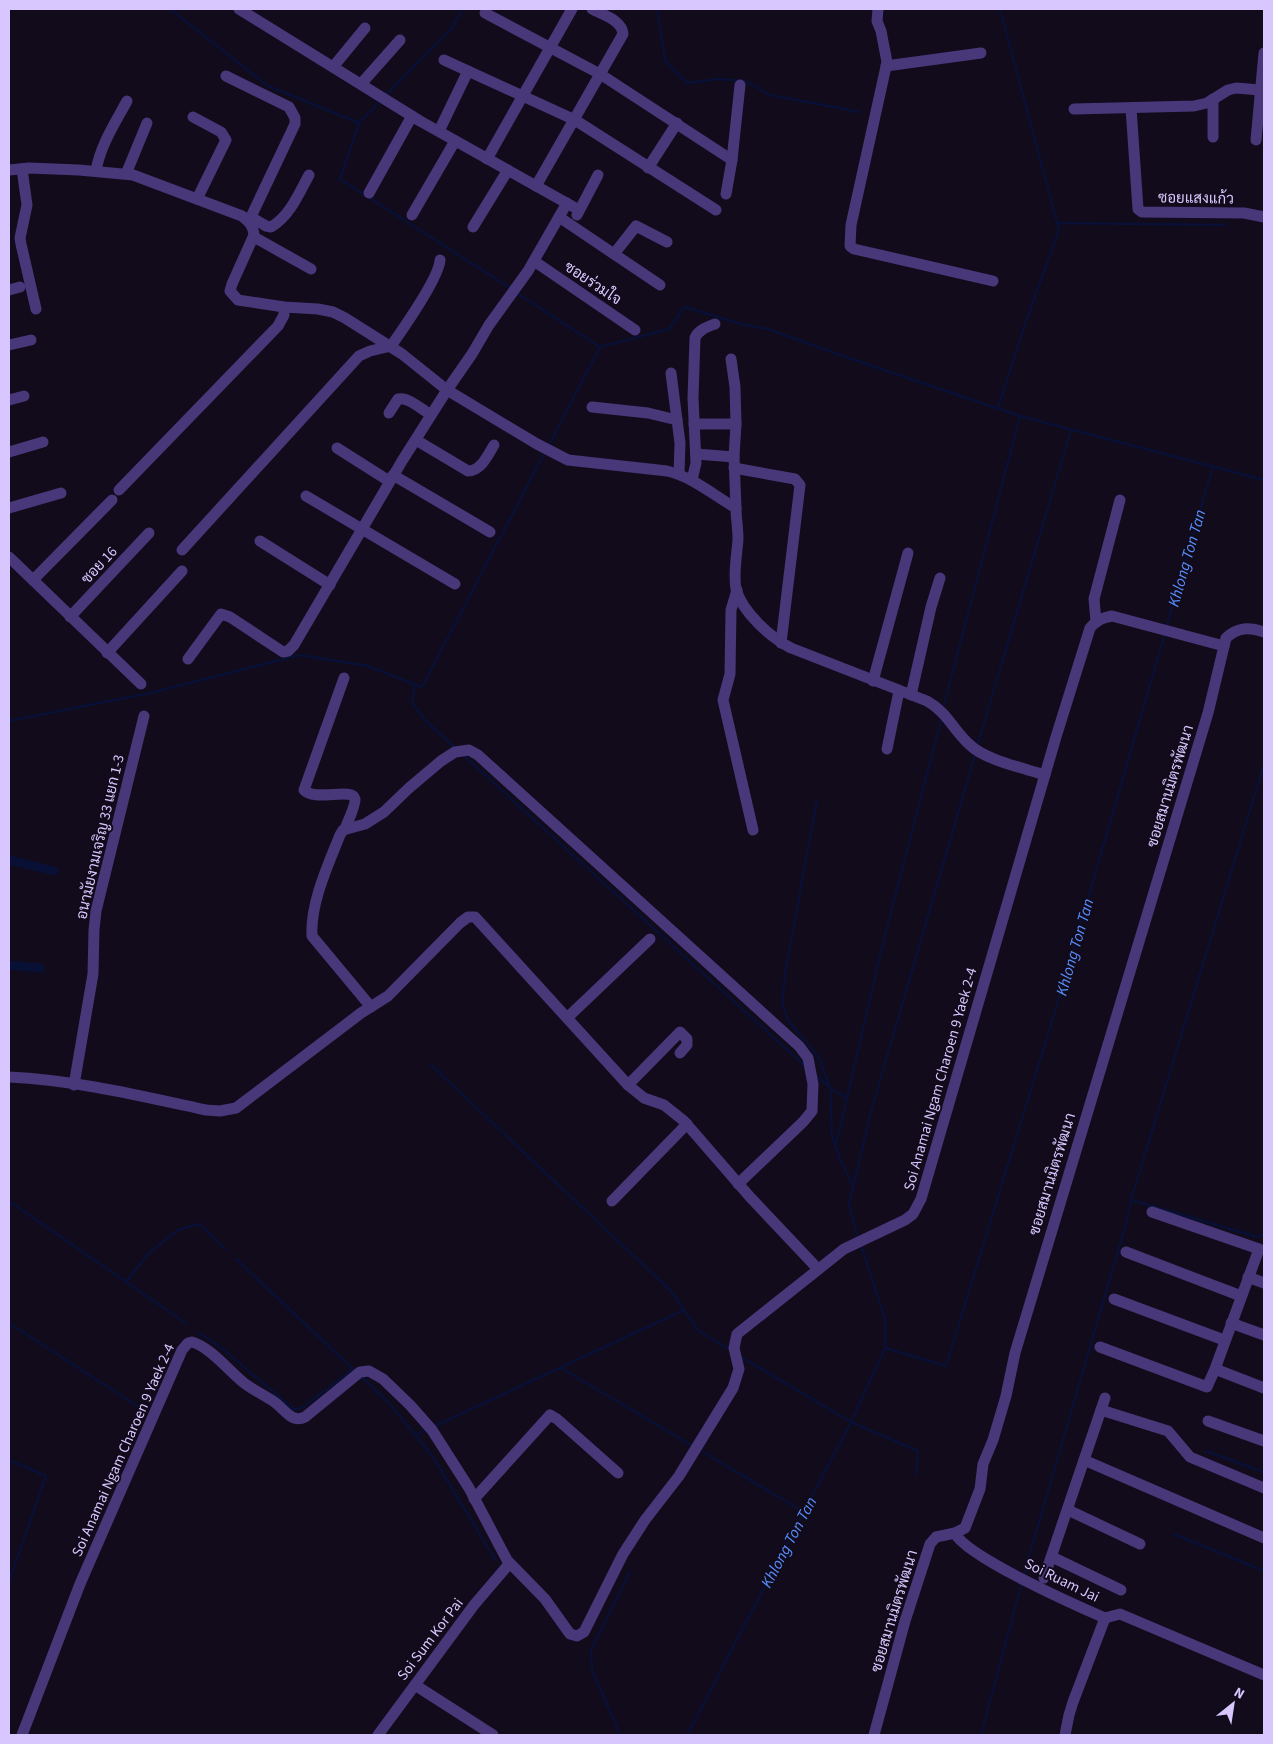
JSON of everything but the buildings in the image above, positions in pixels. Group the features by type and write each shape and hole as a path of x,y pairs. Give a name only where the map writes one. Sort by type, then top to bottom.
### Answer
{"street":[{"path":"240,9 438,132 579,210"},
{"path":"487,159 572,9"},
{"path":"536,186 623,34 617,22 592,9"},
{"path":"878,9 877,20 887,56 886,66 850,225 850,246 854,249 906,262 993,281"},
{"path":"486,13 600,74 732,160"},
{"path":"333,67 365,28"},
{"path":"361,84 400,40"},
{"path":"886,66 981,53"},
{"path":"1256,140 1264,53"},
{"path":"444,60 574,120 716,210"},
{"path":"438,132 468,71"},
{"path":"226,76 289,107 295,118 295,124 250,219 254,228 254,237 230,292 238,300 333,312 391,346 447,390 549,451 568,460 680,474 736,508"},
{"path":"726,194 732,160 740,85"},
{"path":"1074,109 1194,106 1207,103 1228,90 1236,88 1260,90"},
{"path":"1212,100 1213,137"},
{"path":"96,171 97,162 109,134 127,101"},
{"name":"ซอยแสงแก้ว","path":"1131,108 1138,210 1142,212 1244,214 1264,217"},
{"path":"193,116 221,132 226,140 225,146 197,199"},
{"path":"369,193 412,116"},
{"path":"126,174 147,123"},
{"path":"648,168 678,124"},
{"path":"412,215 455,141"},
{"path":"22,169 27,205 21,233 21,244 36,309"},
{"path":"9,170 96,171 133,175 271,227 287,214 309,175"},
{"path":"473,227 508,170"},
{"path":"571,225 598,175"},
{"path":"188,659 221,614 224,613 274,648 283,652 288,651 294,646 391,478 489,325 519,285 567,203"},
{"path":"559,217 660,285"},
{"path":"614,254 636,226 667,242"},
{"path":"254,237 311,269"},
{"path":"182,550 359,356 391,346 439,268 440,260"},
{"name":"ซอยร่วมใจ","path":"534,261 635,330"},
{"path":"119,490 278,326 284,315 284,307"},
{"path":"692,480 696,463 696,430 693,398 695,338 701,330 714,324"},
{"path":"9,345 31,340"},
{"path":"731,359 735,387 736,424 734,463 738,536 735,580 740,600 749,612 781,643 927,701 940,709 976,750 1045,775"},
{"path":"671,373 680,443 680,474"},
{"path":"9,400 24,396"},
{"path":"389,413 398,400 401,399 407,400 431,415"},
{"path":"592,407 648,413 677,420"},
{"path":"694,424 736,424"},
{"path":"416,440 468,471 478,468 494,445"},
{"path":"9,452 43,442"},
{"path":"337,448 490,532"},
{"path":"696,454 795,479 800,485 781,643"},
{"path":"9,508 60,493"},
{"path":"306,496 455,584"},
{"path":"33,580 112,500"},
{"path":"1120,500 1094,599 1096,621 1112,616 1224,646"},
{"name":"ซอย 16","path":"70,617 149,533"},
{"path":"260,541 330,585"},
{"path":"873,680 908,552"},
{"path":"9,556 141,684"},
{"path":"107,653 182,571"},
{"path":"911,695 931,607 940,578"},
{"path":"736,590 731,610 730,674 724,700 753,830"},
{"name":"Soi Anamai Ngam Charoen 9 Yaek 2-4","path":"22,1735 80,1584 182,1350 188,1343 192,1342 202,1346 244,1384 274,1401 290,1416 300,1420 360,1372 375,1373 395,1390 432,1430 474,1499 509,1564 545,1599 570,1634 577,1636 584,1632 614,1570 634,1535 679,1476 733,1388 739,1368 734,1348 737,1334 844,1249 905,1220 913,1214 921,1199 1045,775 1090,628 1096,621"},
{"name":"ซอยสมานมิตรพัฒนา","path":"874,1735 904,1621 930,1544 936,1537 955,1533 967,1525 980,1489 982,1464 998,1424 1017,1344 1192,768 1208,713 1226,638 1240,629 1264,632"},
{"path":"344,678 304,790 306,793 314,796 348,794 355,799 345,829 340,835 311,924 312,936 371,1007"},
{"path":"887,749 899,691"},
{"name":"อนามัยงามเจริญ 33 แยก 1-3","path":"74,1085 93,974 96,911 144,716"},
{"path":"345,829 365,824 384,812 442,761 455,752 469,750 478,755 799,1046 808,1058 813,1084 812,1111 803,1122 738,1184"},
{"path":"9,1077 120,1092 206,1110 236,1108 388,996 460,923 468,917 475,917 628,1085 644,1098 664,1105 687,1124 738,1184 818,1269"},
{"path":"567,1018 650,939"},
{"path":"628,1085 680,1032 687,1039 687,1045 680,1053"},
{"path":"612,1201 687,1124"},
{"path":"1100,1347 1207,1387 1215,1369 1224,1340 1261,1247 1152,1212"},
{"path":"1126,1252 1241,1296"},
{"path":"1248,1277 1264,1284"},
{"path":"1114,1299 1224,1340"},
{"path":"1231,1323 1264,1335"},
{"path":"1215,1369 1264,1388"},
{"path":"1042,1582 1105,1398"},
{"path":"1101,1410 1168,1431 1190,1457 1264,1488"},
{"path":"474,1499 550,1415 618,1473"},
{"path":"1208,1421 1264,1441"},
{"path":"1084,1460 1264,1538"},
{"path":"1068,1510 1140,1544"},
{"name":"Soi Ruam Jai","path":"955,1533 970,1548 1006,1570 1042,1582 1104,1618 1071,1708 1065,1735"},
{"path":"1052,1557 1120,1590"},
{"name":"Soi Sum Kor Pai","path":"378,1735 474,1605 509,1564"},
{"path":"1104,1618 1120,1614 1264,1675"},
{"path":"415,1685 493,1735"}],"waterway":[{"path":"170,9 268,86 359,123"},
{"path":"386,95 452,28 463,9"},
{"path":"657,9 665,61 687,83 718,79 745,81 770,95 860,112"},
{"path":"998,408 1025,324 1059,230 1000,9"},
{"path":"380,101 359,123 340,179 510,288"},
{"path":"1057,223 1225,225"},
{"path":"517,293 600,347 669,329 685,307 741,324 768,329 1020,416 1264,480"},
{"path":"549,445 600,347"},
{"path":"944,705 1020,416"},
{"name":"Khlong Ton Tan","path":"977,747 1071,430"},
{"path":"9,721 150,693 300,655 368,666 422,687 545,452"},
{"name":"Khlong Ton Tan","path":"1166,628 1213,466"},
{"name":"Khlong Ton Tan","path":"687,1735 851,1422 885,1348 946,1366 1060,995 1165,633"},
{"path":"415,684 412,703 427,722 454,747"},
{"path":"836,1145 883,943 941,720"},
{"path":"462,754 804,1065"},
{"name":"Khlong Ton Tan","path":"858,1238 849,1204 872,1108 975,755"},
{"path":"1023,1577 1127,1220 1131,1200 1264,764"},
{"path":"817,800 786,968 782,1002 788,1020 819,1058 830,1088 832,1135 840,1159 853,1186"},
{"path":"9,860 54,871"},
{"path":"9,965 40,968"},
{"path":"431,1065 670,1290 699,1331 727,1348"},
{"path":"816,1075 830,1088 847,1098"},
{"path":"1131,1200 1258,1237 1264,1234"},
{"path":"9,1201 187,1324"},
{"path":"126,1282 148,1254 178,1230 199,1224 225,1249"},
{"name":"Khlong Ton Tan","path":"861,1245 885,1319 885,1348"},
{"path":"198,1332 220,1347 295,1410 303,1407 353,1369 236,1259"},
{"path":"437,1425 684,1310"},
{"path":"9,1323 145,1411"},
{"path":"743,1358 851,1422 918,1451 916,1474"},
{"path":"561,1368 691,1445"},
{"path":"363,1378 390,1404 433,1457 496,1561"},
{"path":"416,1435 424,1431"},
{"path":"1206,1451 1264,1472"},
{"path":"703,1452 804,1512"},
{"path":"9,1460 46,1476 9,1581"},
{"path":"1174,1534 1264,1571"},
{"path":"620,1735 592,1670 591,1650 630,1572"},
{"path":"981,1735 1022,1582"}]}
